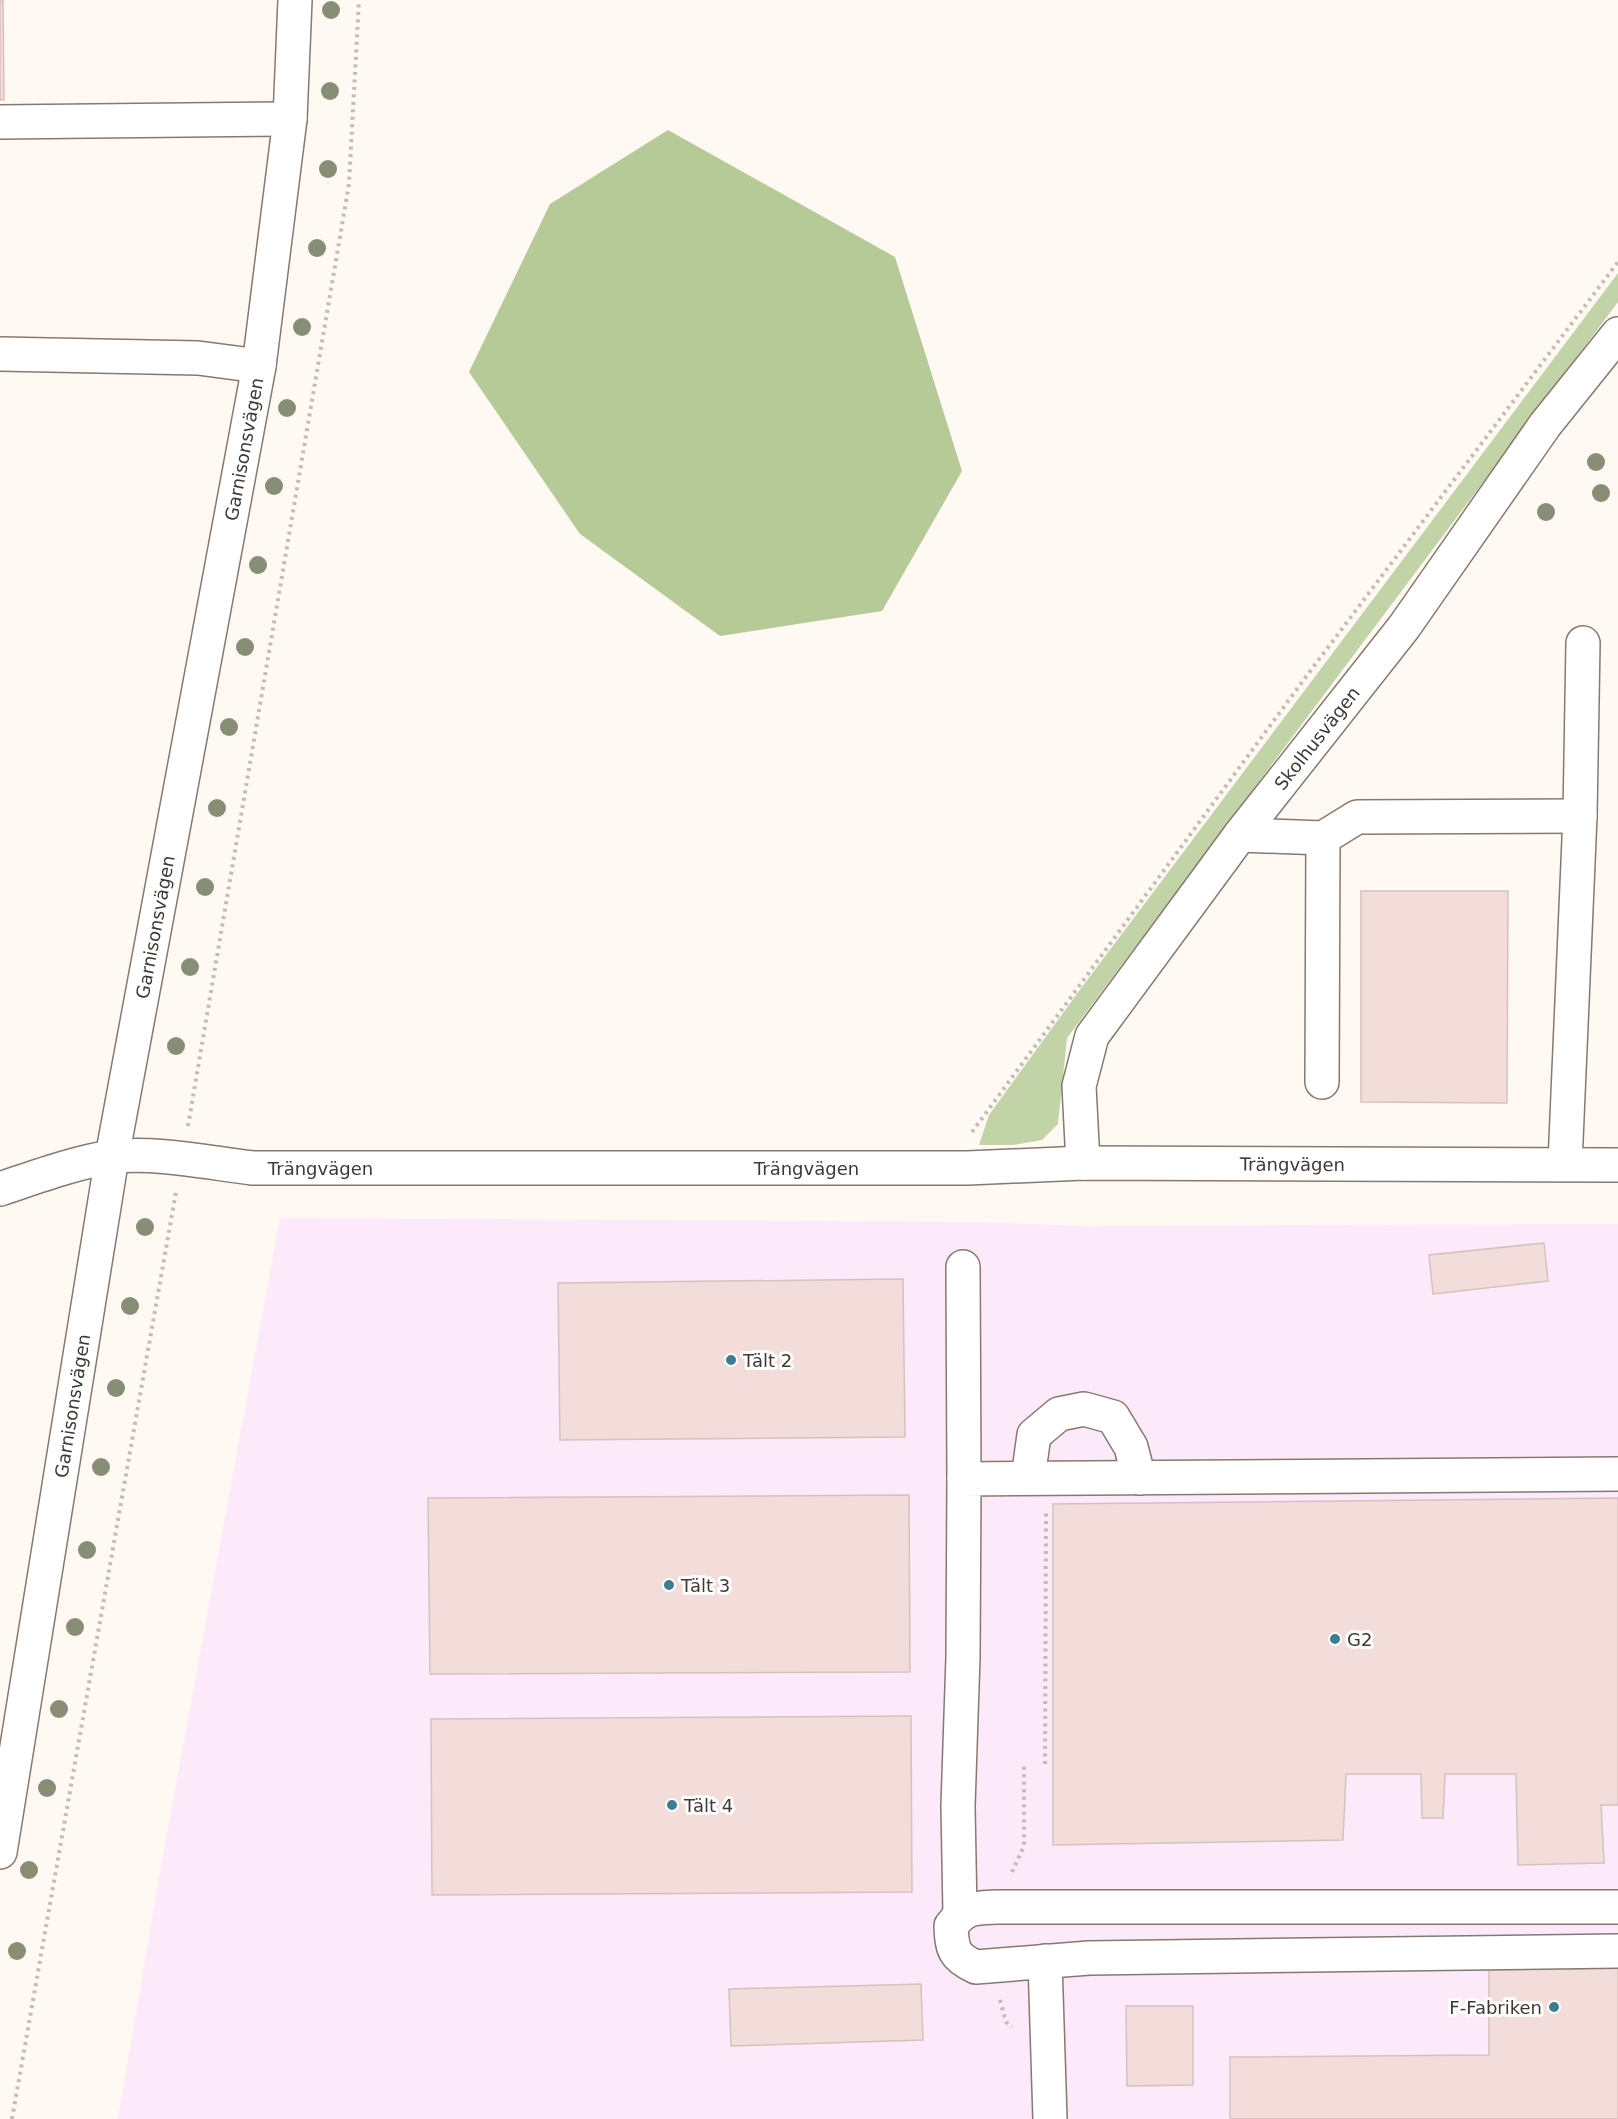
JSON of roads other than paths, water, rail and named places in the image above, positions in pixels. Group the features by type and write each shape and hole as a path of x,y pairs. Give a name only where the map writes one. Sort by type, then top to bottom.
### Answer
{"street":[{"name":"Garnisonsvägen","path":"0,1852 112,1157 259,366 290,119 295,0"},
{"path":"0,122 290,119"},
{"name":"Skolhusvägen","path":"1083,1163 1079,1086 1092,1036 1240,835 1404,627 1545,425 1618,334"},
{"path":"0,354 198,358 259,366"},
{"path":"1565,1164 1580,816 1582,643"},
{"path":"1240,835 1323,838 1357,817 1580,816"},
{"path":"1322,1082 1323,838"},
{"name":"Trängvägen","path":"0,1189 74,1165 112,1157 146,1156 253,1168 968,1168 1083,1163 1618,1165"},
{"path":"960,1914 958,1806 963,1657 963,1267"},
{"path":"1029,1478 1034,1435 1059,1414 1084,1409 1113,1417 1131,1447 1138,1478"},
{"path":"964,1479 1618,1474"},
{"path":"1618,1907 996,1907 976,1908 960,1914 951,1926 951,1943 961,1960 976,1967 1089,1958 1618,1951"},
{"path":"1045,1960 1050,2119"}],"place":[{"name":"Tält 2","path":"731,1360"},
{"name":"Tält 3","path":"669,1585"},
{"name":"G2","path":"1335,1639"},
{"name":"Tält 4","path":"672,1805"},
{"name":"F-Fabriken","path":"1554,2007"}]}
